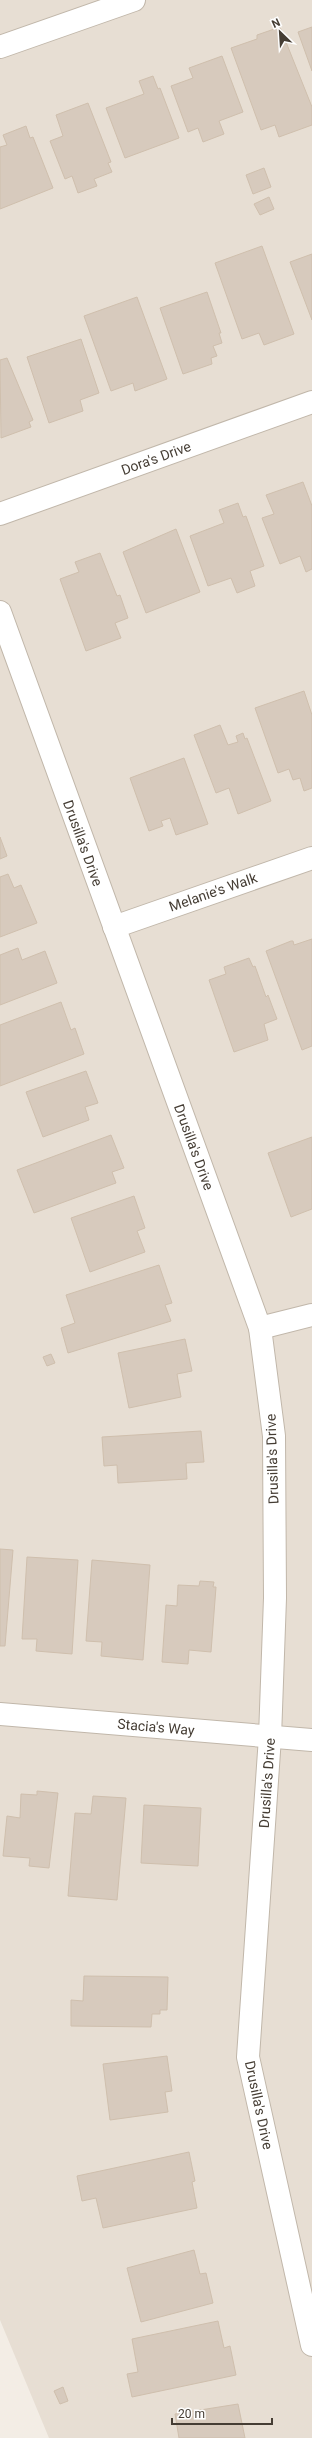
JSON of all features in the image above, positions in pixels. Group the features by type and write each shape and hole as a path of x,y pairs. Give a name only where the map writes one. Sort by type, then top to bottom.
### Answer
{"street":[{"path":"0,47 134,0"},
{"name":"Dora's Drive","path":"0,514 312,402"},
{"name":"Drusilla's Drive","path":"0,612 260,1328 274,1436 275,1598 270,1737 248,2056 312,2345"},
{"name":"Melanie's Walk","path":"114,928 312,858"},
{"path":"260,1328 312,1315"},
{"name":"Stacia's Way","path":"0,1714 312,1740"}],"shaded area":[{"path":"0,0 312,0 312,2438 49,2438 0,2320"}],"building":[{"path":"280,27 312,107 312,125 279,137 275,125 261,130 231,48 257,39 257,35"},
{"path":"312,27 312,71 298,32"},
{"path":"222,56 243,112 219,121 224,134 203,142 198,128 188,132 171,86 193,78 189,68"},
{"path":"153,76 158,89 160,88 179,138 125,158 106,108 144,94 139,81"},
{"path":"88,103 111,162 108,163 112,172 94,179 97,186 78,193 72,176 65,179 50,141 63,136 56,115"},
{"path":"26,126 30,138 33,137 53,188 0,209 0,147 7,145 3,135"},
{"path":"264,168 271,187 253,194 246,175"},
{"path":"269,197 274,209 260,215 254,204"},
{"path":"262,246 294,334 264,345 259,333 242,339 215,263"},
{"path":"312,254 312,320 290,262"},
{"path":"207,292 221,333 219,333 222,343 213,346 217,356 211,358 212,364 183,374 160,308"},
{"path":"137,297 167,379 135,391 133,383 111,391 84,316"},
{"path":"81,339 99,393 80,400 83,411 49,423 27,357"},
{"path":"7,358 33,420 29,422 31,427 1,438 0,360"},
{"path":"303,482 312,506 312,569 306,572 300,556 280,564 262,518 274,514 266,495"},
{"path":"238,503 243,517 246,516 264,566 250,571 255,586 237,593 231,578 208,586 190,536 224,523 219,510"},
{"path":"176,529 200,592 146,613 123,552"},
{"path":"100,553 117,596 120,595 128,618 115,623 121,638 86,651 60,579 79,572 75,562"},
{"path":"304,691 312,715 312,788 304,791 300,778 293,780 289,769 278,773 255,708"},
{"path":"220,725 228,745 238,742 236,736 243,733 245,739 247,738 271,801 238,814 229,788 216,793 194,735"},
{"path":"184,758 208,824 176,835 170,818 161,821 163,826 149,831 130,778"},
{"path":"0,837 7,856 0,859"},
{"path":"8,874 14,888 21,885 37,923 0,937 0,877"},
{"path":"312,939 312,1046 302,1050 266,951 291,941 293,941 294,945"},
{"path":"18,948 22,960 45,951 57,983 0,1005 0,955"},
{"path":"249,958 253,967 255,966 266,997 268,995 277,1019 264,1024 268,1040 234,1052 209,980 226,974 224,967"},
{"path":"61,1002 71,1030 75,1028 84,1054 0,1086 0,1025"},
{"path":"86,1071 98,1103 85,1107 89,1120 43,1137 26,1092"},
{"path":"111,1135 124,1168 112,1172 116,1183 34,1213 17,1170"},
{"path":"312,1137 312,1209 291,1217 268,1153"},
{"path":"134,1196 145,1228 137,1231 145,1252 90,1272 71,1218"},
{"path":"159,1265 172,1303 165,1305 171,1321 68,1353 61,1328 75,1323 66,1295"},
{"path":"185,1339 192,1371 177,1374 181,1397 129,1408 118,1353"},
{"path":"51,1354 55,1363 47,1366 43,1357"},
{"path":"201,1431 204,1462 186,1463 187,1479 118,1483 117,1465 104,1466 102,1437"},
{"path":"0,1549 13,1550 5,1646 0,1646"},
{"path":"27,1557 78,1560 72,1654 36,1651 37,1639 22,1639"},
{"path":"92,1560 150,1565 143,1660 101,1656 102,1642 86,1641"},
{"path":"200,1581 214,1582 213,1587 216,1587 211,1652 189,1650 188,1664 162,1662 166,1605 177,1606 178,1585 199,1586"},
{"path":"37,1791 58,1793 49,1868 29,1866 30,1858 3,1856 7,1816 20,1818 21,1794 37,1795"},
{"path":"93,1796 126,1798 117,1900 68,1896 75,1813 91,1814"},
{"path":"144,1805 201,1808 198,1866 141,1863"},
{"path":"84,1976 168,1977 167,2010 160,2010 160,2014 152,2014 151,2027 71,2026 71,2000 83,2001"},
{"path":"167,2056 172,2091 165,2092 168,2112 110,2120 103,2064"},
{"path":"189,2152 195,2181 192,2182 197,2208 103,2228 96,2198 82,2201 77,2176"},
{"path":"194,2250 200,2274 206,2273 213,2303 141,2322 127,2268"},
{"path":"218,2321 224,2348 230,2346 236,2375 132,2397 127,2374 138,2372 132,2339"},
{"path":"63,2387 68,2401 60,2404 54,2391"},
{"path":"238,2404 245,2438 179,2438 175,2414"}]}
